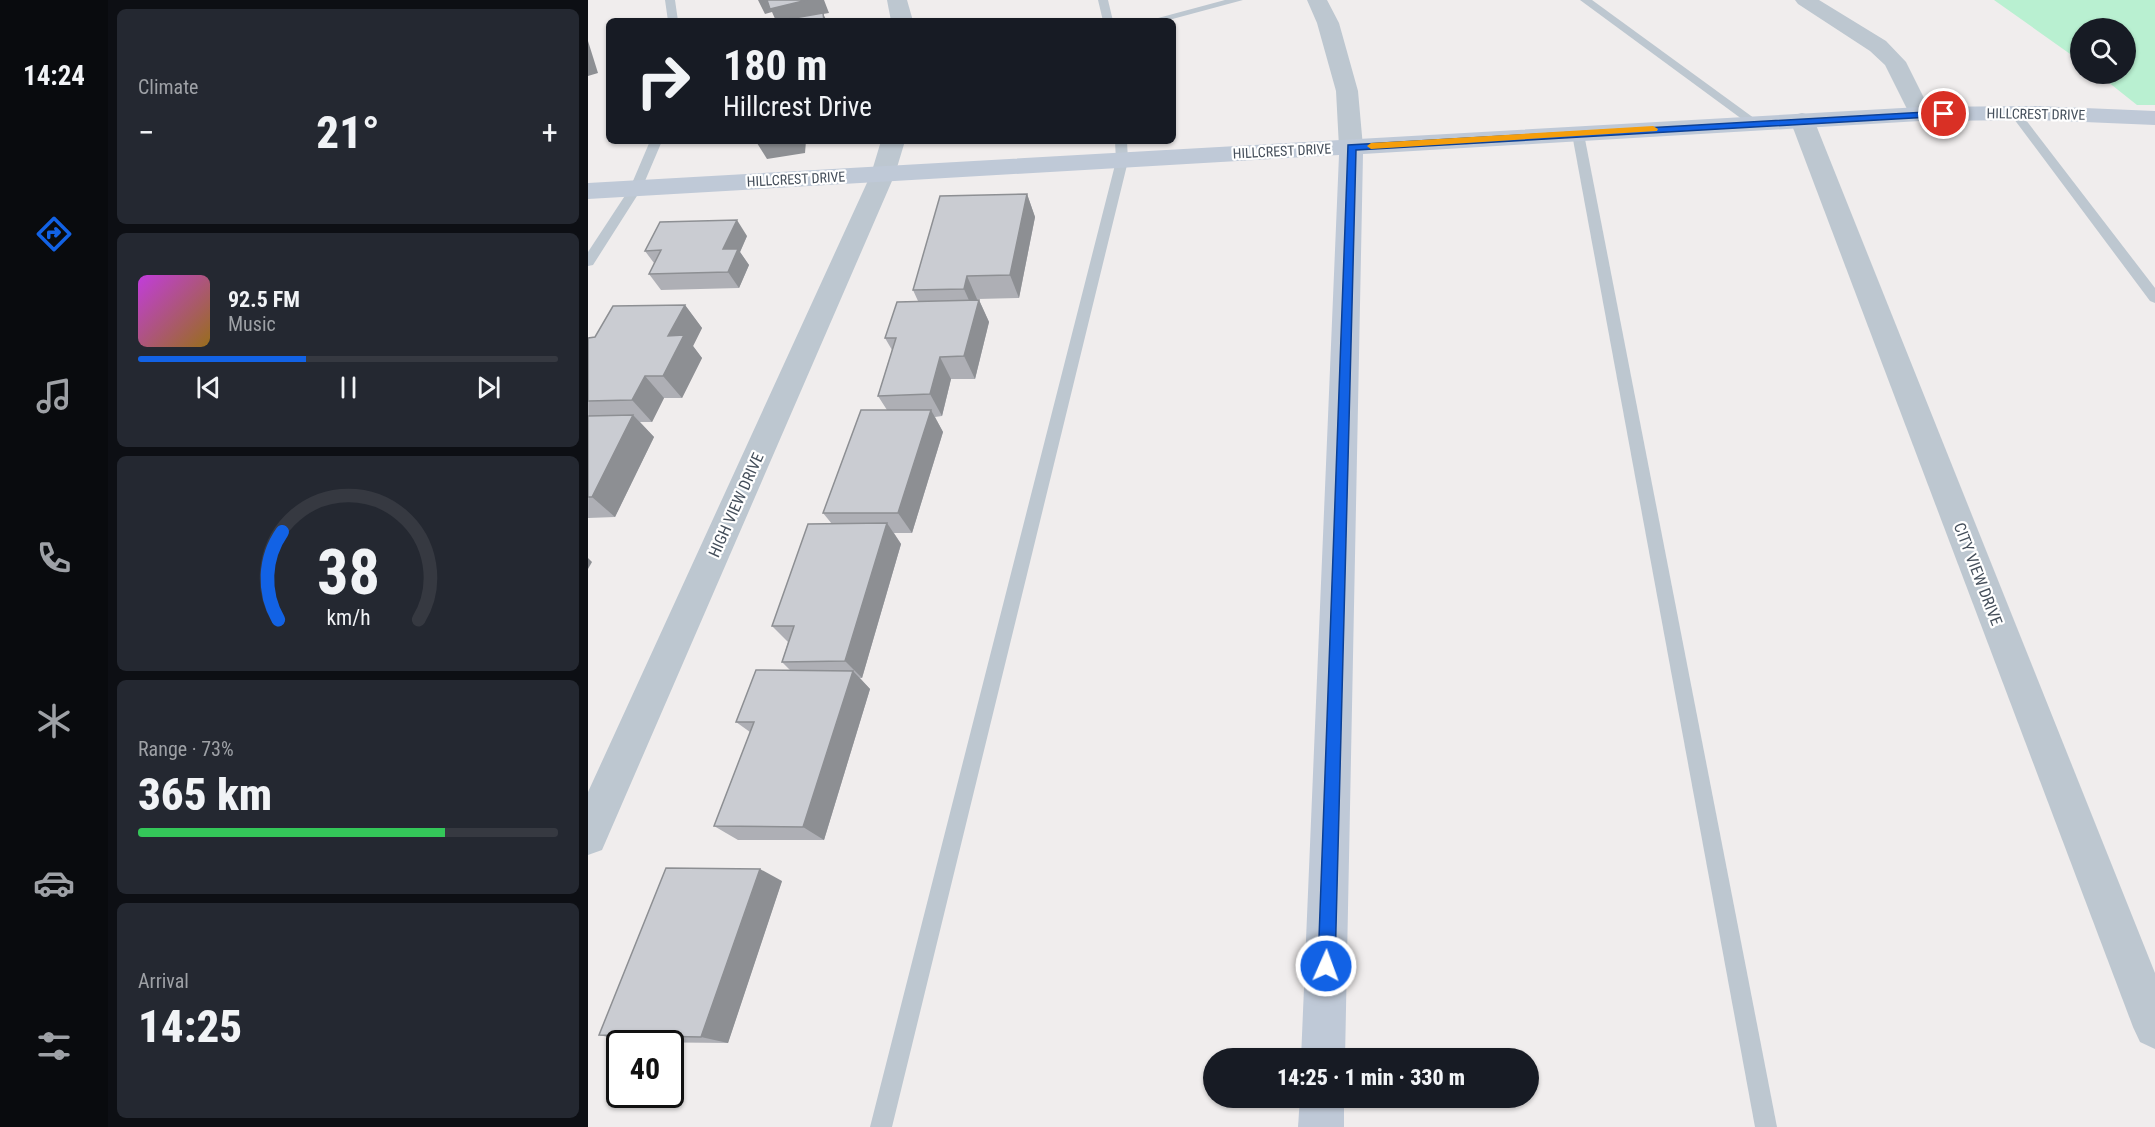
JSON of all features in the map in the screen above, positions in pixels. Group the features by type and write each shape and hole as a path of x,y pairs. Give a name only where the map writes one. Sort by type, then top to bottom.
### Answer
{"street":[{"path":"897,0 901,18"},
{"path":"1317,0 1328,23 1347,91 1351,147 1323,1048"},
{"path":"1805,0 1878,46 1895,62 1920,114"},
{"name":"HILLCREST DRIVE","path":"588,191 883,174 1122,151 1351,147 1920,114 2015,113 2155,118"},
{"name":"CITY VIEW DRIVE","path":"1802,120 2155,1027"},
{"name":"HIGH VIEW DRIVE","path":"588,836 883,174 892,144"},
{"path":"1321,1127 1322,1108"}],"lane":[{"path":"670,0 673,18"},
{"path":"1103,0 1107,18"},
{"path":"1164,18 1238,0"},
{"path":"1586,0 1754,123"},
{"path":"2015,113 2155,298"},
{"path":"1578,134 1766,1127"},
{"path":"588,262 636,188 655,144"},
{"path":"881,1127 1122,151"}],"green space":[{"path":"1994,0 2155,0 2155,105 2137,105 2111,84 2136,84 2136,18 2070,18 2070,54"}],"building":[{"path":"767,0 807,0 770,9"},
{"path":"823,13 824,18 794,18"},
{"path":"1027,194 1010,275 967,276 964,289 913,290 940,196"},
{"path":"737,220 723,249 738,249 728,272 649,274 661,250 645,251 660,222"},
{"path":"979,300 964,356 940,357 930,394 878,396 896,338 885,338 897,302"},
{"path":"685,305 668,336 684,335 663,376 645,376 632,400 588,401 588,338 595,337 613,306"},
{"path":"861,410 931,410 898,513 823,513"},
{"path":"633,415 592,497 588,497 588,416"},
{"path":"887,523 845,661 782,662 794,626 772,626 808,524"},
{"path":"756,670 853,671 803,827 714,826 754,722 736,722"},
{"path":"666,868 760,869 701,1037 684,1037 684,1030 606,1030 606,1035 599,1035"}],"slow traffic":[{"path":"1371,146 1653,129"}],"route":[{"path":"1326,966 1351,147 1944,114"}]}
